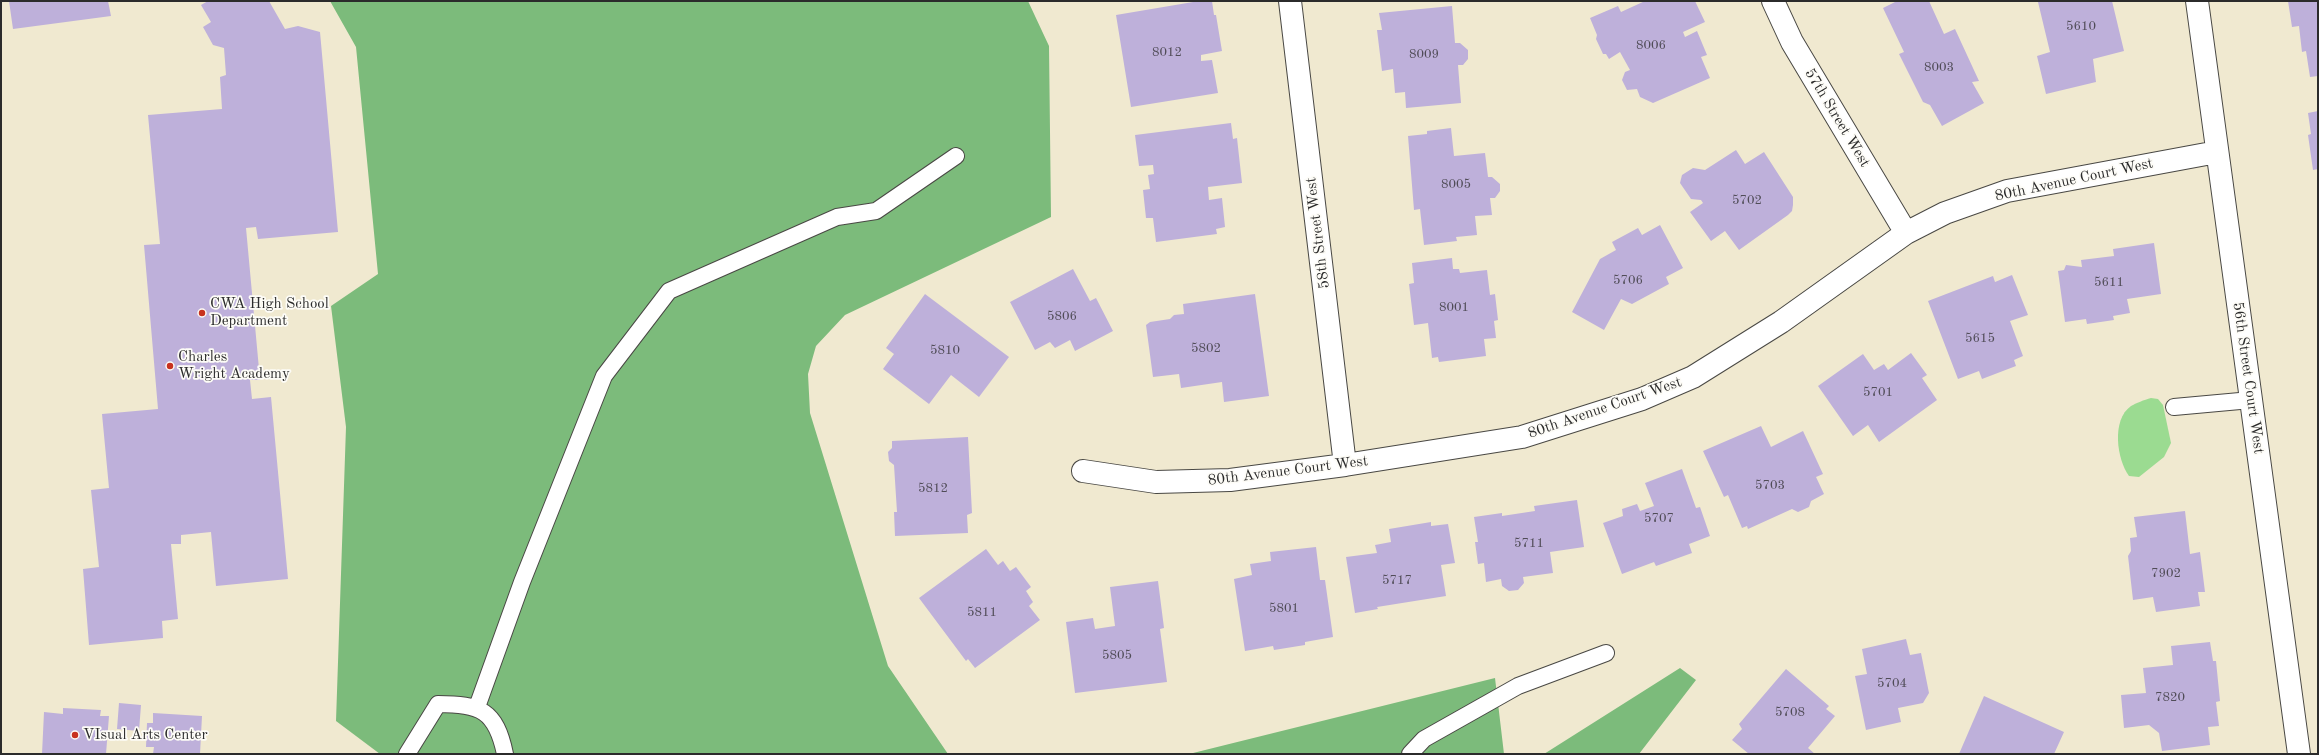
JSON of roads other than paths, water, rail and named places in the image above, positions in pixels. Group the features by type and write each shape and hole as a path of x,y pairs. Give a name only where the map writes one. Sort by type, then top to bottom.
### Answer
{"street":[{"name":"58th Street West","path":"1290,1 1345,465"},
{"name":"57th Street West","path":"1773,1 1792,42 1906,233"},
{"name":"56th Street Court West","path":"2198,1 2217,152 2299,754"},
{"name":"80th Avenue Court West","path":"1083,471 1156,482 1193,483 1230,480 1345,465 1522,437 1649,396 1693,377 1774,326 1906,233 1944,213 2007,191 2217,152"}],"lane":[{"path":"478,707 522,582 604,376 669,291 837,217 876,211 956,156"},
{"path":"2174,407 2251,400"},
{"path":"1410,754 1424,738 1518,686 1606,653"},
{"path":"407,754 438,704 478,707 497,724 505,754"}],"place":[{"name":"CWA High School Department","path":"202,313"},
{"name":"Charles Wright Academy","path":"170,366"},
{"name":"VIsual Arts Center","path":"75,735"}]}
